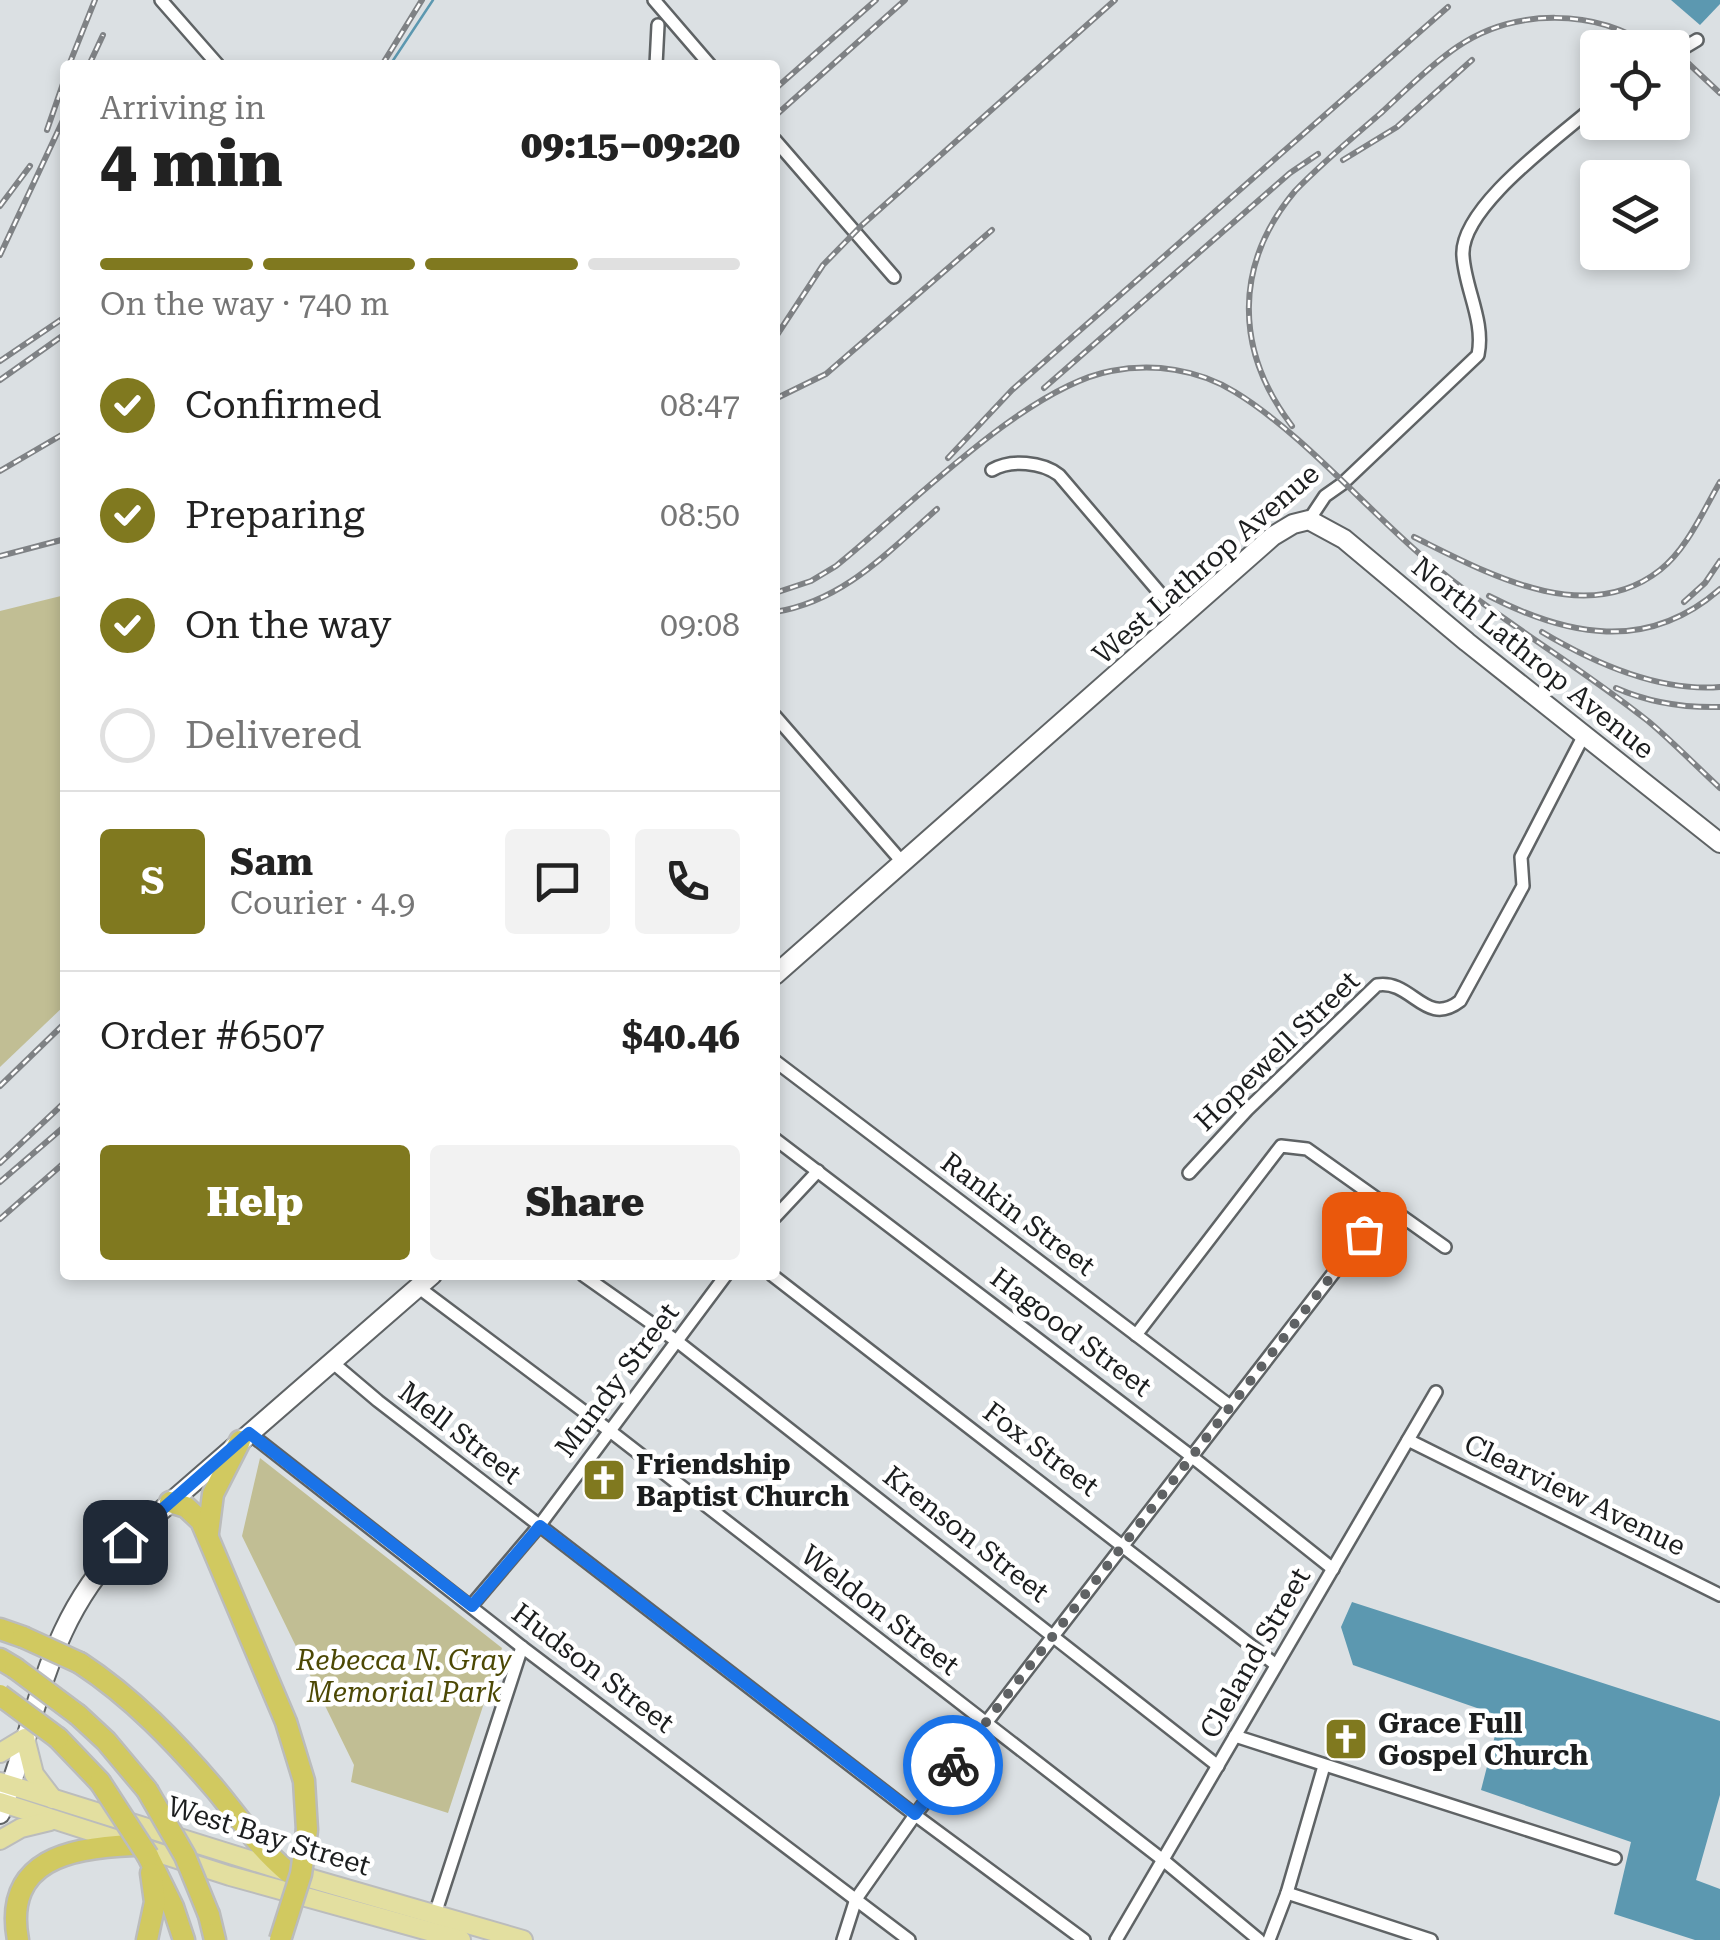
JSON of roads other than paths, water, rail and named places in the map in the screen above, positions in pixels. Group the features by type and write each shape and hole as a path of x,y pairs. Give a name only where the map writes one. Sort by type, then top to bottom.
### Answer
{"highway":[{"path":"210,1540 207,1526 213,1494 245,1437"},
{"path":"170,1502 194,1512 210,1540 286,1722 304,1780 307,1830 301,1874 280,1940"},
{"path":"0,1629 80,1663 134,1704 182,1751 262,1850 288,1872"},
{"path":"8,1664 78,1715 106,1741 147,1790 185,1856 215,1940"},
{"path":"0,1696 58,1738 100,1782 156,1878 184,1940"},
{"path":"18,1940 16,1906 22,1889 40,1867 81,1848 141,1851"},
{"path":"147,1940 156,1878"}],"main road":[{"path":"0,1753 25,1738 34,1774 54,1800"},
{"name":"West Bay Street","path":"3,1797 54,1800 288,1872 461,1940"},
{"name":"West Bay Street","path":"3,1797 141,1851 230,1876 430,1928 524,1940"},
{"path":"0,1840 20,1828 60,1822"}],"street":[{"path":"160,0 214,60"},
{"path":"654,0 706,60"},
{"path":"656,60 658,25"},
{"path":"1690,45 1698,40"},
{"name":"West Lathrop Avenue","path":"780,971 1273,536 1292,524 1309,520 1325,496 1478,355 1478,328 1463,264 1465,234 1492,195 1580,119"},
{"path":"780,146 894,277"},
{"path":"992,470 1006,463 1041,466 1059,475 1182,619"},
{"name":"North Lathrop Avenue","path":"1309,520 1344,539 1720,843"},
{"path":"780,722 903,862"},
{"name":"Hopewell Street","path":"1189,1172 1247,1110 1377,985 1387,983 1399,988 1433,1009 1450,1008 1460,1001 1523,886 1521,858 1584,735"},
{"name":"Rankin Street","path":"780,1066 1230,1406"},
{"name":"Hagood Street","path":"780,1143 1333,1568"},
{"path":"1136,1335 1281,1146 1306,1149 1445,1247"},
{"path":"780,1212 818,1170"},
{"path":"843,1940 856,1899 915,1814 1386,1206"},
{"name":"Krenson Street","path":"590,1280 678,1342 1218,1766"},
{"name":"Mundy Street","path":"472,1606 540,1526 722,1280"},
{"name":"Fox Street","path":"779,1280 1276,1665"},
{"path":"3,1797 57,1641 96,1572 170,1502 425,1281"},
{"name":"Weldon Street","path":"425,1281 610,1431 1163,1860 1259,1940"},
{"name":"Mell Street","path":"332,1362 540,1526 1084,1940"},
{"name":"Cleland Street","path":"1116,1940 1436,1392"},
{"name":"Hudson Street","path":"245,1437 909,1940"},
{"name":"Clearview Avenue","path":"1408,1440 1720,1595"},
{"path":"430,1928 522,1647"},
{"path":"1235,1736 1615,1858"},
{"path":"1269,1940 1324,1766"},
{"path":"1287,1893 1431,1940"}],"water":[{"path":"1671,0 1720,0 1720,4 1700,25"},
{"path":"1352,1602 1720,1721 1720,1795 1696,1880 1720,1889 1720,1940 1695,1940 1614,1914 1631,1842 1481,1790 1500,1716 1353,1665 1341,1627"}],"waterway":[{"path":"393,60 433,0"}],"railway":[{"path":"71,60 95,0"},
{"path":"385,60 422,0"},
{"path":"780,85 876,0"},
{"path":"780,112 905,0"},
{"path":"780,330 823,265 862,225 1115,0"},
{"path":"948,458 1012,390 1448,7"},
{"path":"1292,426 1259,367 1249,307 1252,277 1261,248 1295,191 1427,70 1479,34 1504,25 1555,18 1618,30"},
{"path":"91,60 103,35"},
{"path":"1343,160 1397,127 1472,60"},
{"path":"1690,65 1720,93"},
{"path":"47,130 60,92"},
{"path":"0,255 60,127"},
{"path":"1044,388 1290,173 1318,154"},
{"path":"0,206 30,166"},
{"path":"780,397 826,374 992,230"},
{"path":"0,361 60,320"},
{"path":"0,380 60,338"},
{"path":"780,591 811,581 836,566 968,454 1042,400 1077,382 1111,371 1143,368 1191,373 1221,384 1259,408 1422,556 1648,721 1720,788"},
{"path":"0,471 60,436"},
{"path":"1414,537 1472,565 1536,589 1600,595 1631,587 1670,561 1694,529 1720,482"},
{"path":"780,611 843,586 882,558 937,509"},
{"path":"0,556 60,540"},
{"path":"1684,602 1705,583 1720,561"},
{"path":"1489,596 1548,621 1606,631 1664,623 1720,589"},
{"path":"1542,632 1627,673 1673,685 1720,687"},
{"path":"1616,688 1667,704 1720,707"},
{"path":"0,1086 60,1028"},
{"path":"0,1163 60,1107"},
{"path":"0,1182 60,1130"},
{"path":"0,1219 60,1166"}],"place":[{"name":"Friendship Baptist Church","path":"604,1480"},
{"name":"Grace Full Gospel Church","path":"1346,1739"}],"park label":[{"name":"Rebecca N. Gray Memorial Park","path":"404,1676"}]}
